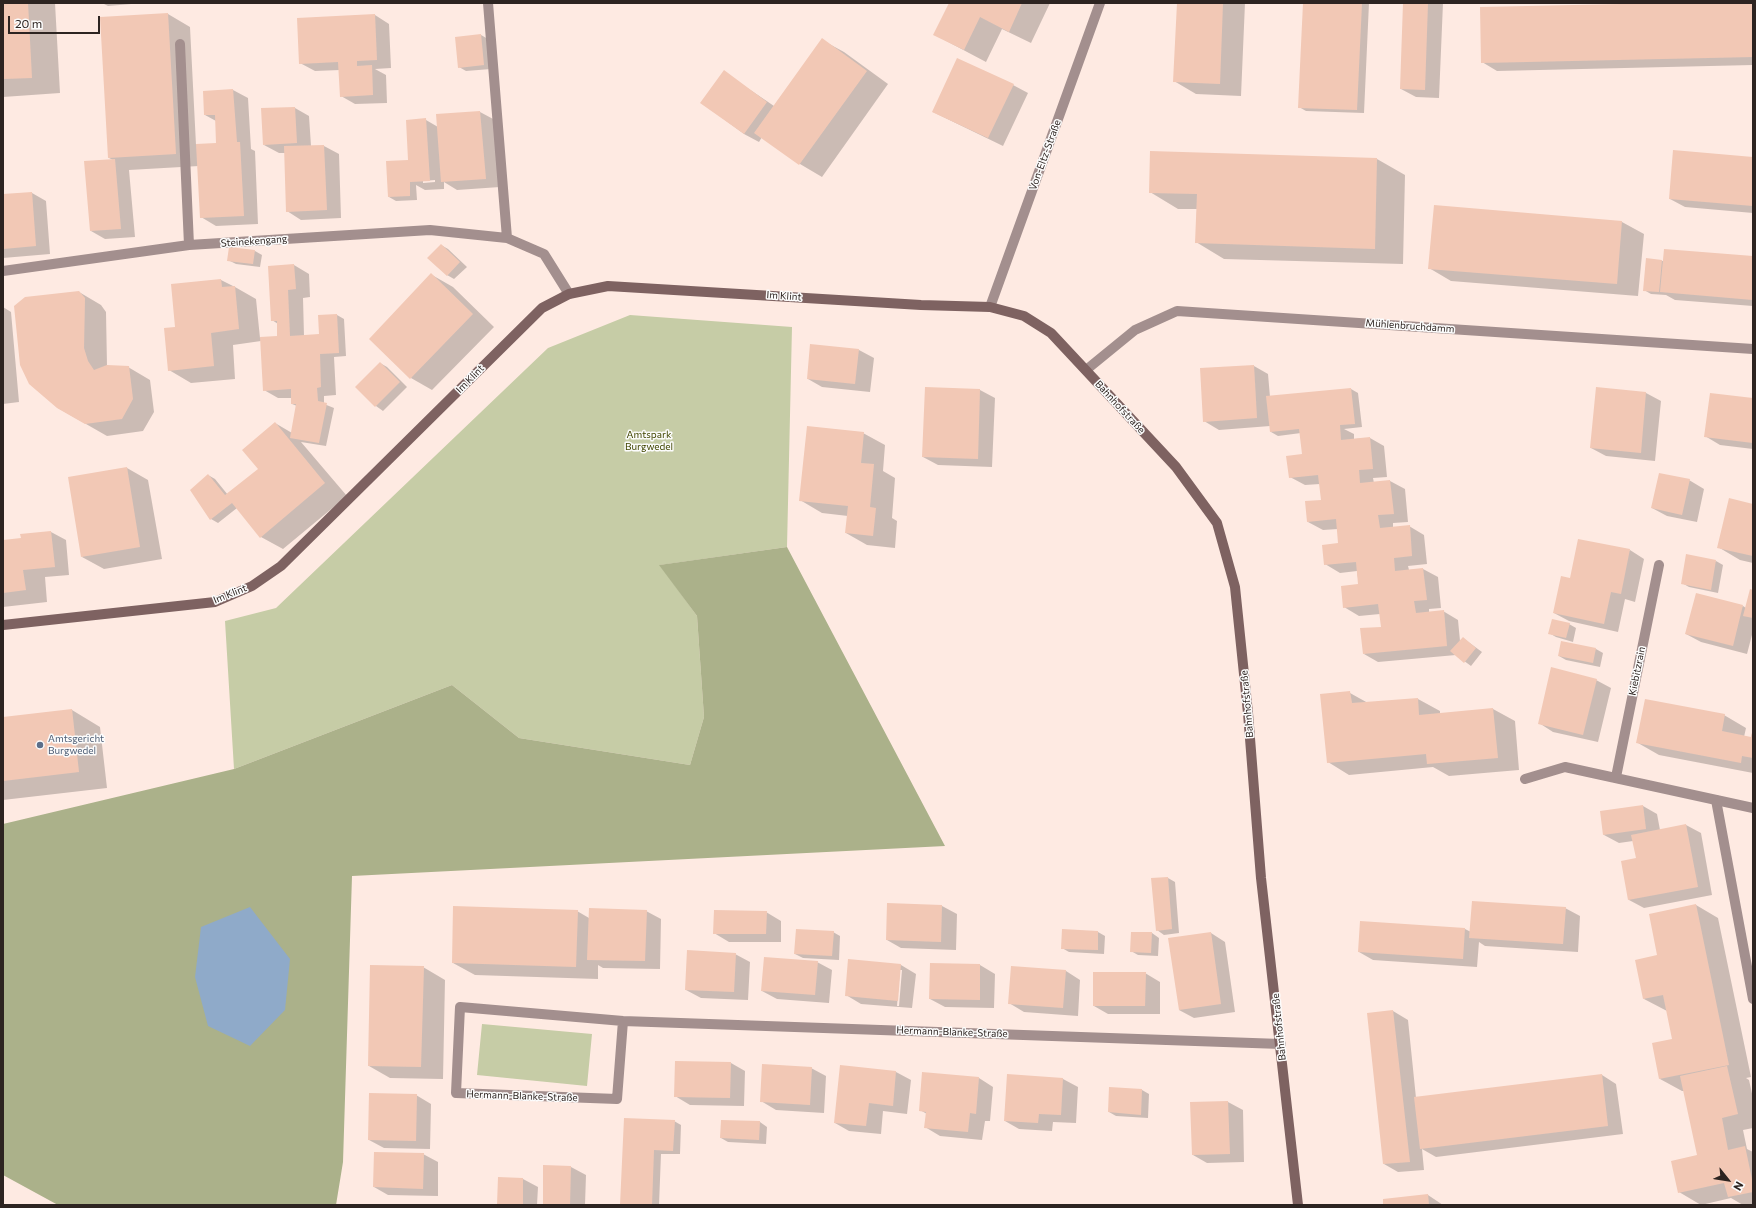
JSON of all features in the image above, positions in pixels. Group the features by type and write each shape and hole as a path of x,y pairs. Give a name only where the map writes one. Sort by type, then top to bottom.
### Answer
{"main road":[{"name":"Im Klint","path":"3,625 214,602 252,586 281,566 542,308 569,294 608,286 921,305 990,307"},
{"name":"Bahnhofstraße","path":"990,307 1024,316 1051,333 1176,466 1217,523 1235,587 1248,713 1261,878 1281,1044 1298,1205"}],"street":[{"path":"488,3 507,238"},
{"name":"Von-Eltz-Straße","path":"990,307 1100,3"},
{"path":"180,44 189,245"},
{"name":"Steinekengang","path":"3,271 189,245 430,230 507,238 544,254 569,294"},
{"name":"Mühlenbruchdamm","path":"1086,370 1134,330 1177,311 1753,349"},
{"name":"Kiebitzrain","path":"1616,777 1659,565"},
{"path":"1525,779 1565,767 1753,808"},
{"path":"1716,800 1753,999"},
{"name":"Hermann-Blanke-Straße","path":"623,1021 616,1099 456,1093 460,1007 623,1021 1281,1044"}],"green space":[{"name":"Amtspark Burgwedel","path":"630,315 792,327 787,547 660,565 697,616 704,717 690,765 519,738 452,685 234,769 225,621 276,608 548,348"},
{"path":"787,547 945,846 352,876 343,1162 336,1205 58,1205 3,1175 3,824 234,769 452,685 519,738 690,765 704,717 697,616 659,565"},
{"path":"482,1024 592,1034 587,1086 477,1075"}],"water":[{"path":"250,907 290,959 285,1010 250,1046 208,1026 195,977 201,927"}],"building":[{"path":"3,3 28,3 32,78 3,79"},
{"path":"949,3 1022,3 1009,32 980,17 964,50 933,35"},
{"path":"1177,3 1223,3 1220,84 1173,82"},
{"path":"1303,3 1362,3 1357,110 1298,108"},
{"path":"1403,3 1428,3 1425,90 1400,89"},
{"path":"1668,3 1753,3 1753,57 1481,63 1480,7"},
{"path":"168,13 176,154 108,158 100,17"},
{"path":"375,14 377,60 357,61 357,66 372,65 373,95 340,97 338,62 299,64 297,18"},
{"path":"481,34 484,65 458,68 455,37"},
{"path":"822,38 867,71 799,165 754,133"},
{"path":"957,58 1014,84 988,138 932,112"},
{"path":"724,70 767,102 744,134 700,103"},
{"path":"233,89 237,142 240,142 244,216 200,218 196,144 216,143 215,115 204,115 203,91"},
{"path":"295,107 297,143 263,145 261,108"},
{"path":"480,111 486,179 441,182 436,114"},
{"path":"426,118 430,181 410,182 410,196 388,197 386,161 408,160 406,120"},
{"path":"324,145 327,210 286,212 284,146"},
{"path":"1673,150 1753,157 1753,206 1669,199"},
{"path":"1150,151 1377,158 1375,249 1195,243 1197,194 1149,193"},
{"path":"115,159 121,229 90,231 84,161"},
{"path":"32,192 36,246 3,249 3,194"},
{"path":"1434,205 1622,221 1617,284 1428,269"},
{"path":"441,244 460,262 447,276 427,258"},
{"path":"229,247 255,250 253,264 227,261"},
{"path":"1664,249 1753,256 1753,300 1660,292"},
{"path":"1646,258 1662,260 1659,292 1643,291"},
{"path":"294,264 296,289 288,290 290,336 319,334 318,315 337,314 339,353 320,354 321,387 317,388 318,401 327,403 319,443 290,438 296,404 291,404 291,389 263,391 260,337 277,336 277,321 271,321 268,266"},
{"path":"431,273 473,314 410,379 369,339"},
{"path":"221,279 222,287 235,286 239,329 211,333 214,366 168,371 164,328 175,327 171,284"},
{"path":"79,291 85,298 84,348 88,361 94,370 107,365 129,366 133,399 122,419 85,424 57,408 29,384 20,365 14,306 25,297"},
{"path":"810,344 859,349 855,384 807,379"},
{"path":"380,362 400,382 375,407 355,387"},
{"path":"1254,365 1257,418 1203,422 1200,368"},
{"path":"925,387 980,389 978,459 922,457"},
{"path":"1596,387 1646,392 1641,453 1590,448"},
{"path":"1351,388 1355,424 1340,425 1341,440 1370,437 1373,469 1359,470 1360,483 1390,480 1394,514 1378,515 1380,528 1410,525 1412,556 1394,558 1395,571 1423,568 1427,600 1414,601 1416,613 1444,610 1447,646 1363,654 1360,628 1381,627 1378,604 1343,608 1341,586 1358,584 1356,562 1324,565 1322,545 1338,543 1336,519 1307,522 1305,501 1321,500 1318,475 1289,478 1286,456 1302,454 1299,429 1270,432 1266,396"},
{"path":"1710,393 1753,398 1753,443 1704,437"},
{"path":"275,422 325,483 260,538 232,503 210,520 190,490 208,474 225,495 258,469 242,450"},
{"path":"807,426 864,432 861,463 874,464 870,507 876,508 873,536 845,533 848,506 799,501"},
{"path":"127,467 140,547 81,557 68,477"},
{"path":"1659,473 1690,479 1682,515 1651,508"},
{"path":"1729,498 1753,504 1753,556 1717,548"},
{"path":"51,531 55,567 23,570 26,590 3,593 3,540 21,538 20,534"},
{"path":"1578,539 1630,549 1621,594 1611,592 1604,624 1553,613 1561,576 1570,578"},
{"path":"1686,554 1716,560 1711,590 1681,584"},
{"path":"1750,589 1753,590 1753,618 1743,616"},
{"path":"1696,593 1743,605 1733,646 1685,634"},
{"path":"1552,619 1570,623 1566,638 1548,634"},
{"path":"1463,637 1476,648 1464,663 1450,651"},
{"path":"1561,641 1596,648 1593,663 1558,656"},
{"path":"1551,667 1597,679 1583,735 1538,724"},
{"path":"1350,691 1352,703 1418,698 1419,715 1493,708 1498,758 1427,764 1426,754 1327,763 1320,694"},
{"path":"1645,699 1725,714 1722,731 1751,737 1753,728 1753,758 1742,756 1741,763 1636,743"},
{"name":"Amtsgericht Burgwedel","path":"72,709 79,772 3,781 3,717"},
{"path":"1643,805 1646,829 1603,835 1600,811"},
{"path":"1686,824 1698,887 1628,900 1621,861 1636,858 1631,835"},
{"path":"1168,877 1172,929 1156,931 1151,878"},
{"path":"1472,901 1566,907 1563,944 1469,938"},
{"path":"887,903 942,905 941,942 886,940"},
{"path":"1696,904 1729,1065 1659,1079 1652,1043 1672,1039 1663,995 1643,999 1635,960 1657,955 1649,914"},
{"path":"453,906 578,910 576,967 452,963"},
{"path":"589,908 647,910 645,961 587,960"},
{"path":"714,910 767,911 766,934 713,934"},
{"path":"1360,921 1465,928 1463,959 1358,952"},
{"path":"796,929 834,931 832,956 794,954"},
{"path":"1062,929 1098,931 1098,950 1061,949"},
{"path":"1131,932 1152,932 1151,953 1130,952"},
{"path":"1211,932 1221,1004 1179,1010 1168,938"},
{"path":"687,950 736,953 734,992 685,990"},
{"path":"764,957 818,961 815,995 761,991"},
{"path":"848,959 901,964 898,1001 845,996"},
{"path":"930,963 980,964 980,1000 929,999"},
{"path":"370,965 424,966 421,1067 368,1066"},
{"path":"1011,966 1066,970 1063,1008 1008,1004"},
{"path":"1093,972 1146,972 1145,1006 1093,1006"},
{"path":"1393,1010 1410,1162 1383,1164 1367,1013"},
{"path":"675,1061 731,1062 730,1098 674,1097"},
{"path":"762,1064 812,1067 810,1105 760,1102"},
{"path":"840,1065 896,1071 893,1106 869,1103 866,1126 834,1123"},
{"path":"1727,1066 1738,1114 1722,1118 1728,1150 1745,1146 1753,1184 1753,1192 1728,1197 1724,1183 1678,1193 1671,1161 1697,1155 1680,1076"},
{"path":"922,1072 979,1077 976,1114 970,1113 968,1132 924,1128 926,1112 919,1111"},
{"path":"1007,1074 1063,1078 1061,1115 1039,1114 1038,1123 1004,1121"},
{"path":"1602,1074 1608,1126 1420,1149 1414,1097"},
{"path":"1109,1087 1142,1089 1141,1115 1108,1112"},
{"path":"369,1093 417,1094 416,1141 368,1140"},
{"path":"1228,1101 1230,1154 1192,1155 1190,1102"},
{"path":"624,1118 675,1120 673,1151 654,1150 652,1205 620,1205"},
{"path":"721,1120 760,1121 759,1140 720,1138"},
{"path":"374,1152 424,1153 423,1189 373,1187"},
{"path":"543,1165 571,1166 570,1205 543,1205"},
{"path":"498,1177 523,1178 523,1205 497,1205"},
{"path":"1428,1194 1429,1205 1383,1205 1383,1199"}],"place":[{"name":"Amtsgericht Burgwedel","path":"40,745"}]}
